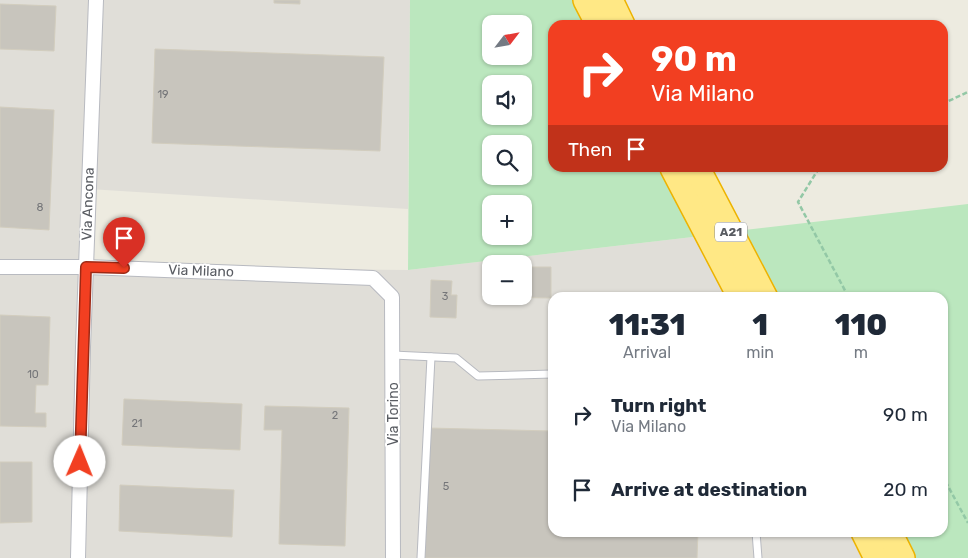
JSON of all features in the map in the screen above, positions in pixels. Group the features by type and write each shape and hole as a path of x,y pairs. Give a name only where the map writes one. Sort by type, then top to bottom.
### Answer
{"highway":[{"path":"586,0 596,20"},
{"path":"610,0 620,20"},
{"name":"A21","path":"675,172 738,292"},
{"name":"A21","path":"699,172 762,292"},
{"path":"866,537 877,558"},
{"path":"892,537 902,558"}],"street":[{"name":"Via Ancona","path":"78,558 96,0"},
{"name":"Via Milano","path":"0,267 86,267 373,278"},
{"name":"Via Torino","path":"373,278 392,298 394,558"}],"lane":[{"path":"393,355 456,358 478,376 548,374"},
{"path":"421,558 432,357"},
{"path":"756,537 758,558"}],"path":[{"path":"948,101 968,92"},
{"path":"817,172 798,202 846,292"},
{"path":"948,485 968,523"}],"shaded area":[{"path":"0,0 410,0 408,209 89,189 86,267 408,270 482,261 482,305 532,305 532,256 710,235 739,292 548,292 548,537 862,537 872,558 0,558"}],"green space":[{"path":"410,0 587,0 597,20 548,20 548,172 677,172 710,234 968,204 968,558 872,558 862,537 948,537 948,292 739,292 710,235 532,256 482,255 482,261 408,270"}],"building":[{"path":"274,0 300,0 300,4 274,3"},
{"path":"0,4 56,6 54,51 0,49"},
{"path":"155,49 384,57 380,151 152,143"},
{"path":"0,107 54,110 49,230 0,227"},
{"path":"532,267 551,267 551,292 548,292 548,298 532,298"},
{"path":"431,280 452,281 451,295 457,295 456,318 430,317"},
{"path":"0,315 50,317 48,385 36,385 35,413 46,413 46,427 0,426"},
{"path":"124,399 242,404 240,450 122,445"},
{"path":"265,406 349,408 345,546 279,544 282,430 264,430"},
{"path":"429,428 548,431 548,537 698,537 697,558 425,558"},
{"path":"0,462 32,462 32,522 0,523"},
{"path":"120,485 234,490 232,537 119,531"}],"route":[{"path":"80,462 86,267 124,268"}]}
